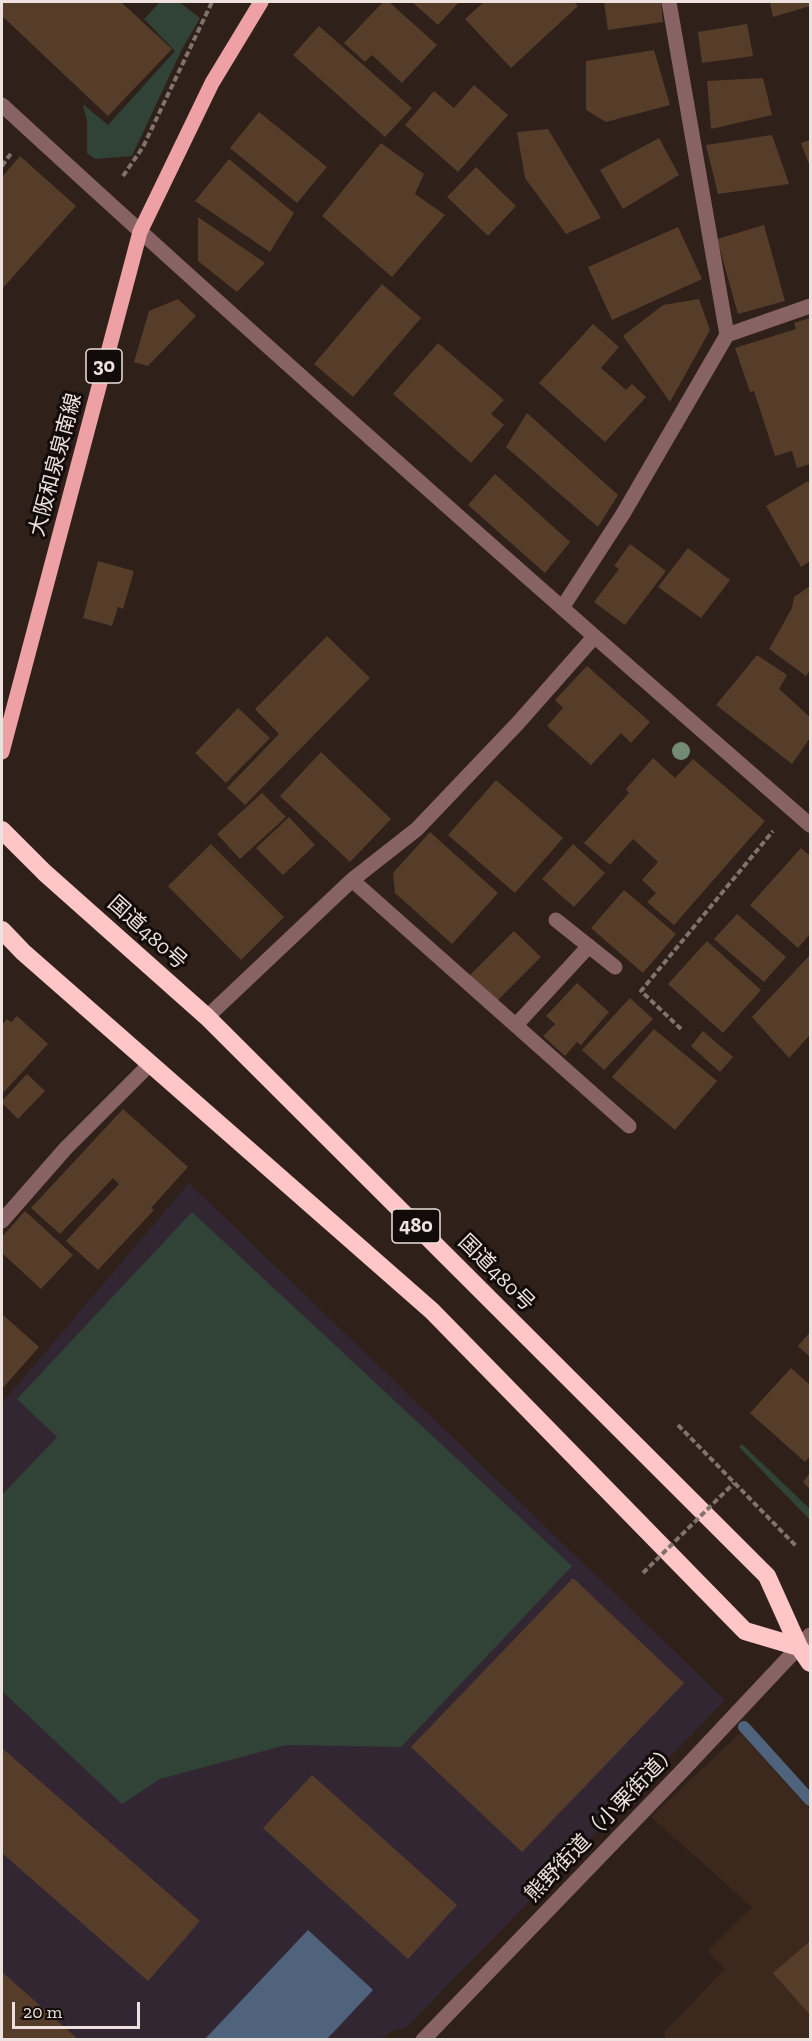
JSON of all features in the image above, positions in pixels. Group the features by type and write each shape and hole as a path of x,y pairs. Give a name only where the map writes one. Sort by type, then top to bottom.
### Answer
{"highway":[{"name":"国道480号","path":"2,830 45,873 207,1017 767,1576 804,1641 810,1663"},
{"name":"480","path":"2,930 23,952 432,1311 745,1631 804,1641"}],"main road":[{"name":"大阪和泉泉南線","path":"2,752 140,232 212,83 261,2"}],"street":[{"path":"562,608 623,514 727,334 669,2"},
{"path":"2,105 140,232 594,637 810,825"},
{"path":"727,334 810,306"},
{"path":"207,1017 352,880 417,829 518,723 594,637"},
{"path":"352,880 629,1126"},
{"path":"556,920 615,967"},
{"path":"516,1025 589,946"},
{"path":"2,1221 66,1148 151,1063"},
{"name":"熊野街道（小栗街道）","path":"423,2040 804,1641"}],"path":[{"path":"122,177 143,147 212,2"},
{"path":"681,1029 641,991 780,822"},
{"path":"678,1425 797,1546"},
{"path":"643,1573 734,1483"}],"shaded area":[{"path":"189,1183 725,1700 406,2028 391,2031 381,2040 2,2040 2,1403"},
{"path":"740,1733 810,1810 810,2039 665,2039 665,2031 725,1969 708,1951 752,1907 651,1817"}],"green space":[{"path":"160,2 179,2 200,18 182,49 132,156 95,159 87,153 87,121 83,106 108,125 175,51 144,19"},
{"path":"192,1212 572,1566 401,1747 286,1745 160,1779 122,1804 2,1691 2,1495 57,1437 17,1399"},
{"path":"742,1444 810,1509 810,1520 739,1447"}],"water":[{"path":"308,1930 373,1990 327,2039 205,2039"}],"building":[{"path":"2,2 121,2 172,49 108,116 2,16"},
{"path":"383,2 389,2 437,45 402,83 372,55 365,62 344,43"},
{"path":"412,2 459,2 438,25"},
{"path":"484,2 574,2 578,6 511,68 465,19"},
{"path":"604,2 661,2 663,22 608,30"},
{"path":"770,2 810,2 810,6 773,17"},
{"path":"747,24 753,56 702,63 698,32"},
{"path":"319,26 412,108 385,137 293,55"},
{"path":"654,50 670,105 606,122 586,110 586,61"},
{"path":"763,78 772,115 711,129 707,81"},
{"path":"474,85 508,115 458,172 405,125 434,91 454,108"},
{"path":"259,112 327,167 297,203 230,148"},
{"path":"548,129 601,218 566,234 525,178 517,132"},
{"path":"772,135 789,184 718,194 706,145"},
{"path":"659,138 679,175 623,209 600,170"},
{"path":"810,140 810,167 801,143"},
{"path":"381,143 424,174 415,194 445,215 392,277 322,216"},
{"path":"20,156 76,206 2,289 2,177"},
{"path":"229,159 294,213 270,252 195,201"},
{"path":"476,167 516,206 488,236 447,197"},
{"path":"198,217 265,263 237,292 198,261"},
{"path":"764,225 785,301 738,314 717,239"},
{"path":"678,227 702,279 612,320 588,267"},
{"path":"382,284 421,318 353,397 314,364"},
{"path":"178,299 196,316 148,366 134,362 149,311"},
{"path":"699,299 710,330 670,402 623,336 663,305"},
{"path":"810,318 810,464 797,468 792,451 775,456 754,391 750,392 735,348 796,329 794,323"},
{"path":"593,324 619,347 601,368 626,390 632,384 646,397 605,442 539,383"},
{"path":"438,343 504,400 491,414 504,425 471,463 393,394"},
{"path":"527,413 618,495 598,527 506,447"},
{"path":"495,474 570,542 545,573 468,505"},
{"path":"808,481 810,486 810,561 801,567 766,506"},
{"path":"630,544 666,571 625,625 594,602 619,569 614,566"},
{"path":"688,548 730,580 701,618 658,587"},
{"path":"98,561 134,571 123,609 118,607 112,626 83,618"},
{"path":"810,586 810,670 806,676 769,649 792,608 794,597"},
{"path":"327,636 370,678 245,805 227,788 279,734 255,709"},
{"path":"757,655 787,675 779,689 810,717 810,738 792,764 716,705"},
{"path":"587,666 650,722 631,743 621,733 591,765 547,726 563,708 555,700"},
{"path":"238,708 270,738 226,783 195,753"},
{"path":"321,752 391,819 350,862 280,796"},
{"path":"653,758 675,778 693,759 765,821 674,925 647,902 656,893 642,880 658,862 633,839 610,865 584,843 629,793 626,789"},
{"path":"496,780 563,838 515,893 448,835"},
{"path":"262,793 286,817 240,859 217,834"},
{"path":"289,817 315,845 283,875 256,848"},
{"path":"430,832 498,893 452,944 395,893 393,873"},
{"path":"211,844 284,917 241,960 168,886"},
{"path":"573,844 605,873 574,907 542,879"},
{"path":"801,848 810,856 810,934 798,948 750,905"},
{"path":"624,890 676,934 643,973 591,928"},
{"path":"737,914 786,957 764,982 714,939"},
{"path":"514,931 541,957 496,1002 469,976"},
{"path":"707,941 761,990 723,1033 668,984"},
{"path":"810,955 810,1035 789,1058 752,1017"},
{"path":"577,983 609,1012 581,1045 577,1042 565,1056 543,1036 555,1024 546,1016"},
{"path":"630,998 653,1019 604,1070 582,1050"},
{"path":"17,1016 48,1044 2,1094 2,1025 7,1019 11,1022"},
{"path":"654,1029 717,1081 675,1130 612,1077"},
{"path":"703,1031 733,1057 720,1072 691,1046"},
{"path":"27,1074 45,1091 18,1119 2,1101"},
{"path":"123,1109 188,1167 151,1208 154,1210 98,1270 66,1241 119,1184 113,1178 60,1234 31,1208"},
{"path":"25,1211 73,1255 41,1289 2,1253 2,1237"},
{"path":"2,1314 39,1347 2,1389"},
{"path":"810,1332 810,1357 798,1346"},
{"path":"791,1368 810,1385 810,1456 805,1462 750,1413"},
{"path":"810,1473 810,1489 803,1482"},
{"path":"573,1578 684,1683 522,1852 411,1747"},
{"path":"2,1748 200,1921 148,1981 2,1853"},
{"path":"312,1775 457,1905 408,1959 263,1828"},
{"path":"810,1941 810,2015 773,1973"},
{"path":"2,1972 79,2040 2,2040"}],"waterway":[{"path":"744,1727 810,1800"}]}
